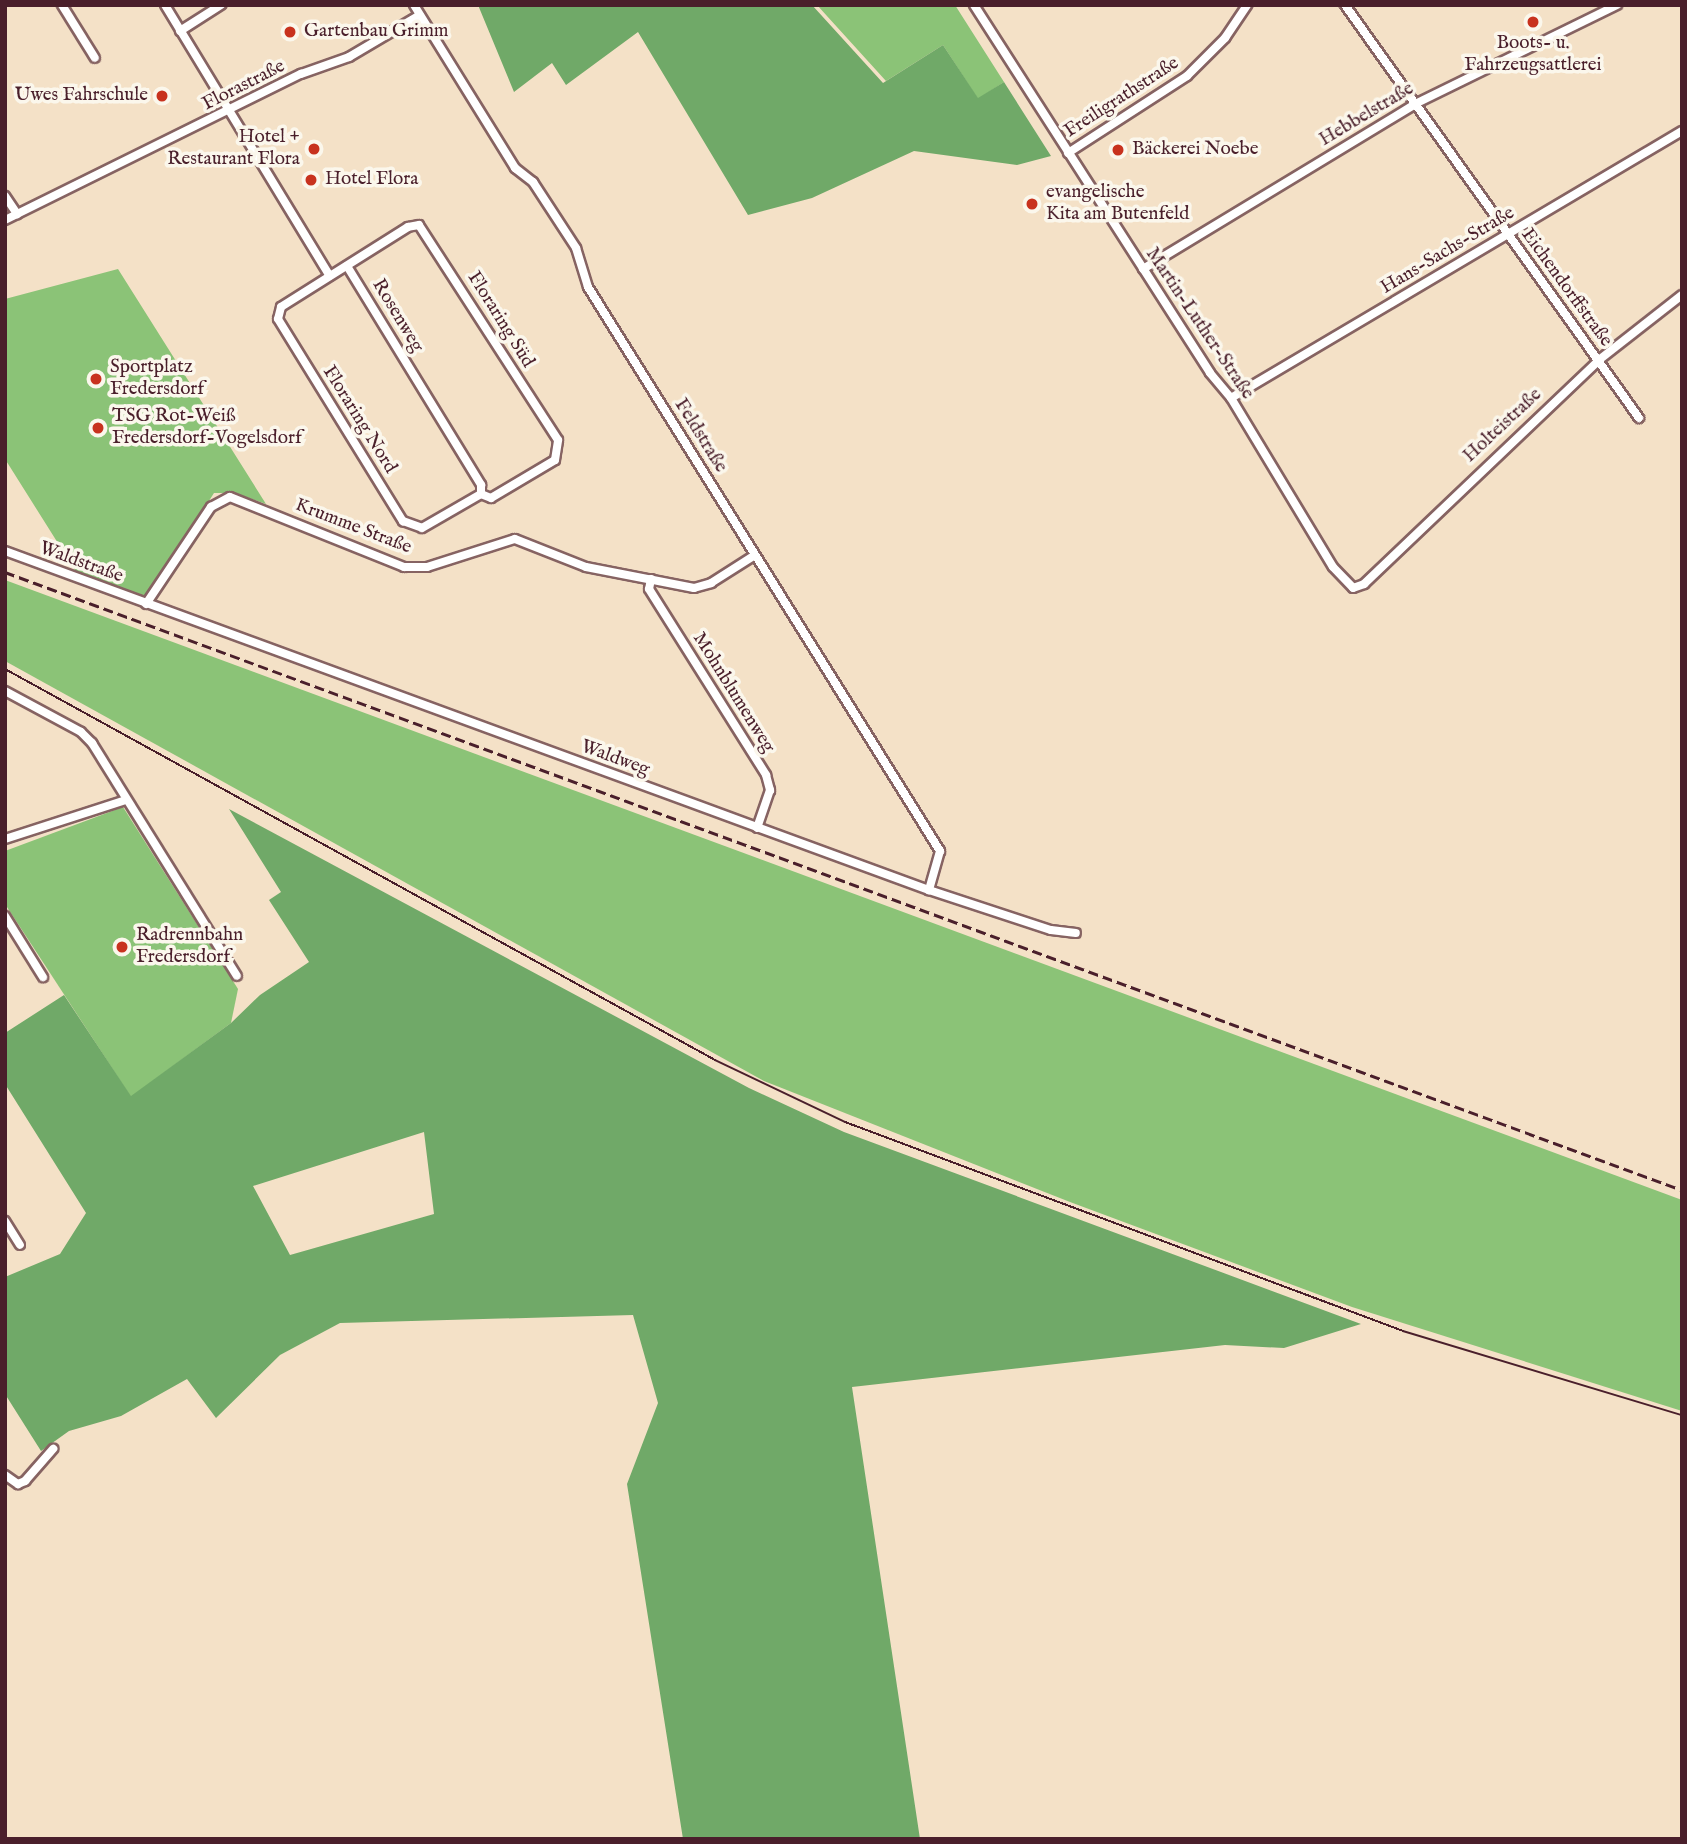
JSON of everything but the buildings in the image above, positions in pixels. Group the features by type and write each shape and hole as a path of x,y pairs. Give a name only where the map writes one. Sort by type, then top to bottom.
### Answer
{"street":[{"path":"62,5 95,58"},
{"path":"165,5 330,276"},
{"path":"180,31 221,5"},
{"name":"Feldstraße","path":"414,5 515,168 533,182 576,248 588,287 940,850 929,890"},
{"name":"Martin-Luther-Straße","path":"974,5 1143,269 1231,398 1333,567 1353,587"},
{"name":"Freiligrathstraße","path":"1068,153 1187,76 1225,38 1247,5"},
{"name":"Eichendorffstraße","path":"1345,5 1639,418"},
{"name":"Hebbelstraße","path":"1143,269 1415,104 1617,5"},
{"name":"Florastraße","path":"5,220 315,68 349,57 420,15"},
{"name":"Hans-Sachs-Straße","path":"1231,398 1682,131"},
{"path":"5,196 17,214"},
{"name":"Floraring Süd","path":"330,276 408,227 425,229 558,440 555,460 491,498 481,494"},
{"name":"Rosenweg","path":"347,266 481,485 481,494"},
{"name":"Floraring Nord","path":"330,276 281,307 278,319 403,522 422,528 481,494"},
{"name":"Holteistraße","path":"1353,587 1364,584 1599,359 1682,295"},
{"name":"Krumme Straße","path":"146,604 211,506 230,497 404,567 427,567 514,539 586,567 651,579 682,588 704,586 755,555"},
{"name":"Waldstraße","path":"5,551 146,604"},
{"name":"Mohnblumenweg","path":"651,579 649,589 766,775 770,790 757,828"},
{"name":"Waldweg","path":"146,604 929,890 1051,930 1076,933"},
{"path":"5,691 81,732 237,976"},
{"path":"5,839 126,800"},
{"path":"5,916 43,977"},
{"path":"5,1221 20,1245"},
{"path":"5,1475 18,1484 25,1481 53,1449"}],"green space":[{"path":"478,5 812,5 883,83 943,45 978,98 1004,82 1051,156 1017,165 914,151 812,198 748,215 638,32 566,85 552,63 514,92"},
{"path":"817,5 955,5 1004,82 978,99 943,45 886,81"},
{"name":"Sportplatz Fredersdorf","path":"118,269 266,504 235,493 214,493 145,602 78,575 5,459 5,299"},
{"path":"5,580 1682,1200 1682,1411 1352,1307 1070,1202 764,1081 5,661"},
{"name":"Radrennbahn Fredersdorf","path":"123,807 238,989 231,1023 131,1097 5,904 5,851"},
{"path":"229,809 749,1088 844,1132 1361,1324 1284,1348 1225,1345 852,1387 920,1839 683,1839 627,1484 658,1403 633,1315 340,1323 280,1355 216,1418 187,1379 121,1416 69,1431 41,1451 5,1394 5,1277 60,1254 86,1213 5,1084 5,1033 64,995 131,1096 231,1023 260,995 309,962 269,900 281,892","holes":["424,1132 434,1214 290,1255 253,1186"]}],"tram line":[{"path":"5,669 715,1060 845,1122 1403,1331 1682,1415"}],"railway":[{"path":"5,572 1682,1190"}],"place":[{"name":"Boots- u. Fahrzeugsattlerei","path":"1533,22"},
{"name":"Gartenbau Grimm","path":"290,32"},
{"name":"Uwes Fahrschule","path":"162,96"},
{"name":"Hotel + Restaurant Flora","path":"314,149"},
{"name":"Bäckerei Noebe","path":"1118,150"},
{"name":"Hotel Flora","path":"311,180"},
{"name":"evangelische Kita am Butenfeld","path":"1032,204"},
{"name":"Sportplatz Fredersdorf","path":"96,379"},
{"name":"TSG Rot-Weiß Fredersdorf-Vogelsdorf","path":"98,428"},
{"name":"Radrennbahn Fredersdorf","path":"122,947"}]}
